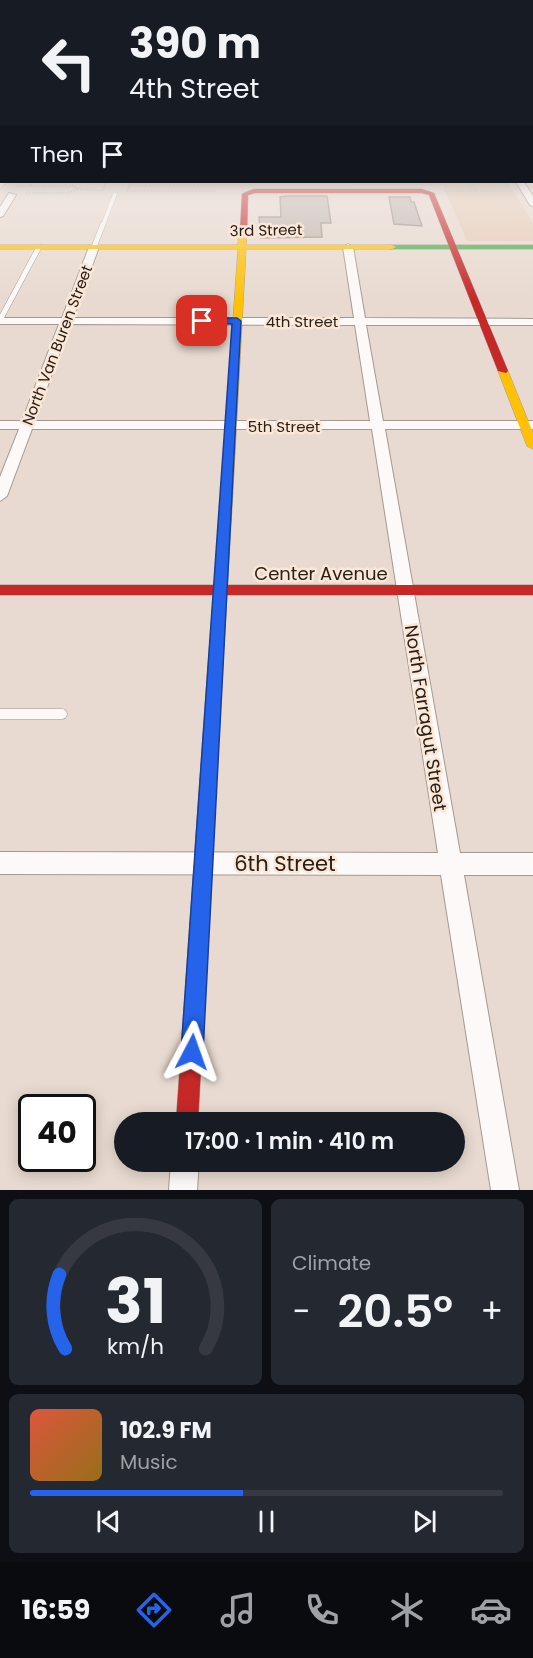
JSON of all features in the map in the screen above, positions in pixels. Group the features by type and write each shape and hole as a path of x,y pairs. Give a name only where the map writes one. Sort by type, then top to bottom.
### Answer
{"main road":[{"path":"188,1112 245,194 248,192 422,191 437,193 454,246 484,322 529,425 533,447"},
{"name":"3rd Street","path":"0,247 533,247"},
{"name":"Center Avenue","path":"0,590 533,590"}],"street":[{"path":"525,191 533,203"},
{"path":"0,214 12,195"},
{"name":"North Farragut Street","path":"348,246 505,1190"},
{"name":"North Van Buren Street","path":"0,496 94,247"},
{"name":"4th Street","path":"0,321 533,322"},
{"name":"5th Street","path":"0,425 529,425"},
{"name":"6th Street","path":"0,863 533,864"},
{"path":"183,1190 184,1172"}],"lane":[{"name":"North Van Buren Street","path":"94,247 114,194"},
{"path":"0,321 39,247"},
{"path":"0,714 62,714"}],"path":[{"path":"30,193 33,189"},
{"path":"47,193 49,189"},
{"path":"26,193 68,193 79,189 104,189"},
{"path":"129,189 128,191 216,192"},
{"path":"475,189 478,191"},
{"path":"437,193 525,191"}],"shaded area":[{"path":"444,189 512,189 533,223 533,241 467,241"}],"building":[{"path":"327,196 331,223 321,223 322,237 261,238 259,217 281,217 280,197"},
{"path":"389,197 410,197 422,226 394,224"}],"traffic: fast":[{"path":"392,247 533,247"},
{"path":"211,733 227,490"}],"traffic: slow":[{"path":"227,490 243,231"},
{"path":"0,247 392,247"},
{"path":"503,371 533,446"}],"traffic: jam":[{"path":"243,231 245,194 254,191 422,191 432,194 503,371"},
{"path":"0,590 533,590"},
{"path":"188,1112 211,733"}],"route":[{"path":"192,1052 237,321 202,321"}]}
